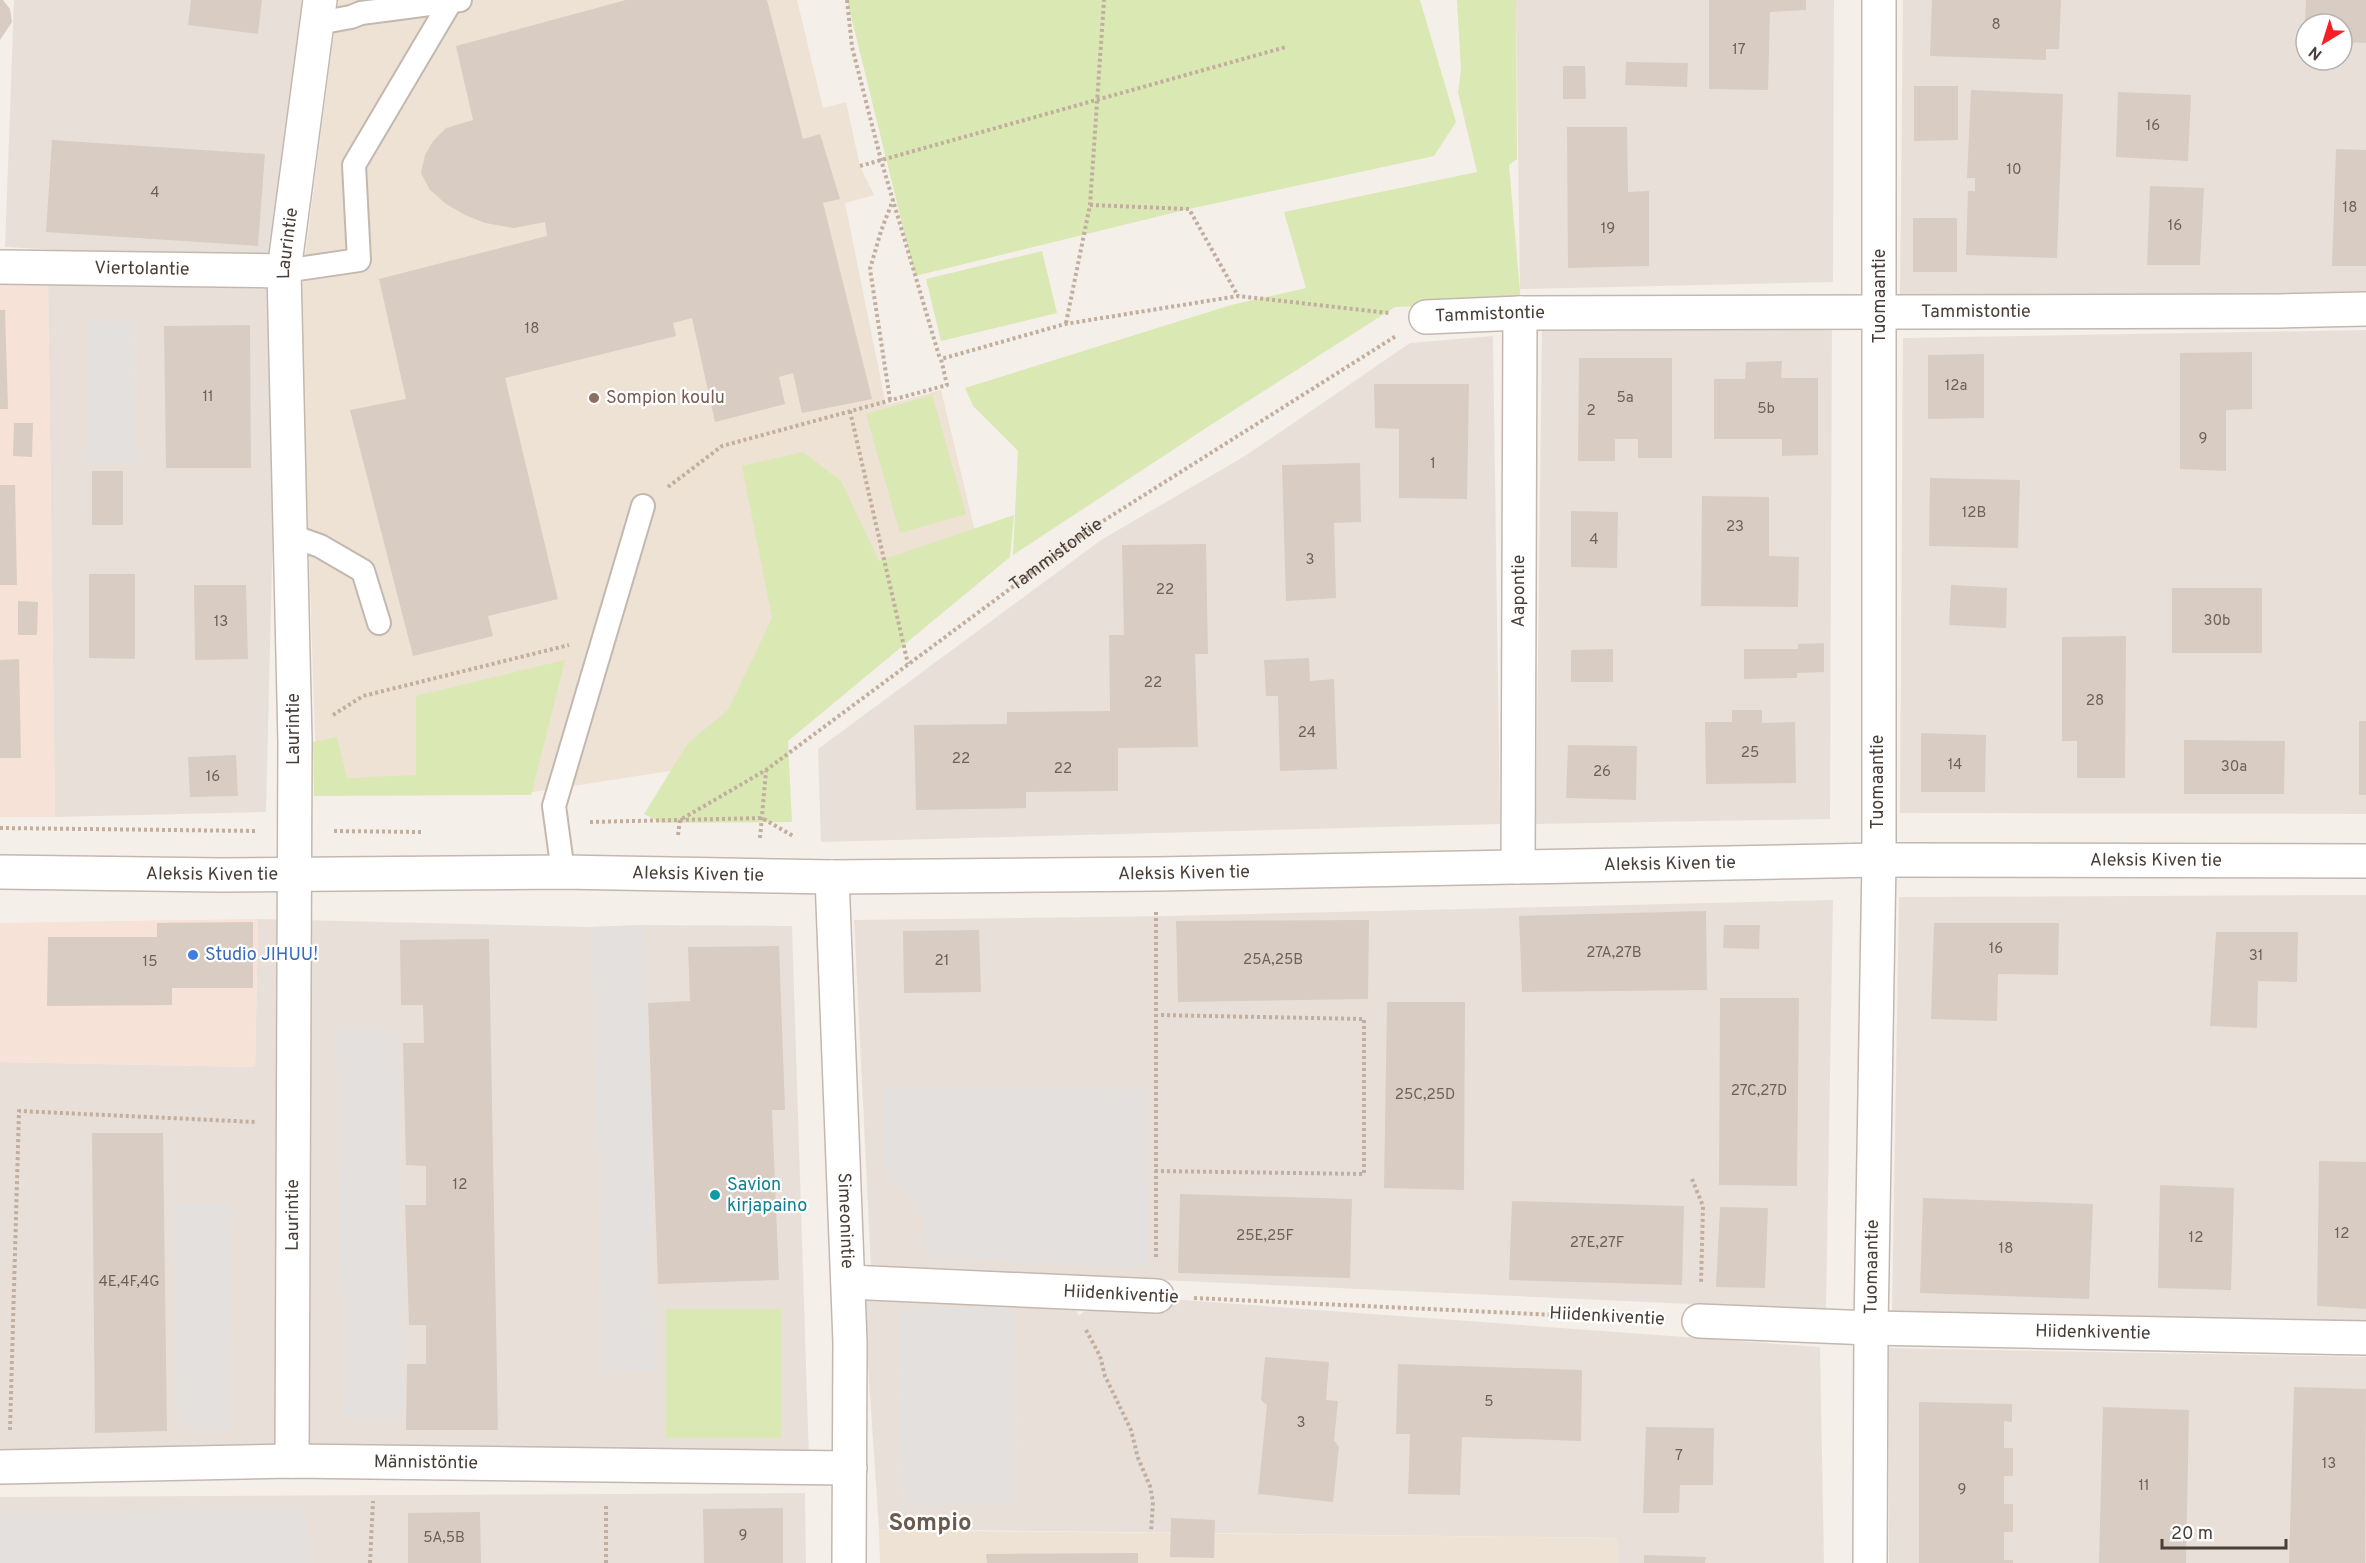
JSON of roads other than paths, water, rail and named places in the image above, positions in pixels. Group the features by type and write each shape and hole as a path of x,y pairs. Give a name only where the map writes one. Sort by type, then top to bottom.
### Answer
{"street":[{"name":"Tuomaantie","path":"1870,1563 1871,1328 1879,860 1879,0"},
{"name":"Laurintie","path":"292,1461 294,873 279,831 295,741 284,271 319,12"},
{"name":"Viertolantie","path":"0,267 284,271"},
{"name":"Tammistontie","path":"1426,317 1520,313 2366,309"},
{"name":"Aapontie","path":"1518,867 1520,313"},
{"name":"Aleksis Kiven tie","path":"0,872 220,875 563,872 832,877 1156,874 1879,860 2366,861"},
{"name":"Simeonintie","path":"832,877 848,1282 849,1563"},
{"name":"Hiidenkiventie","path":"848,1282 1157,1296"},
{"name":"Hiidenkiventie","path":"1699,1321 1871,1328 2366,1338"},
{"name":"Männistöntie","path":"5,1467 292,1461 375,1464 850,1468"}],"lane":[{"path":"319,12 351,17 361,13 455,1"},
{"path":"284,271 359,260 354,165 455,1"},
{"path":"563,872 554,806 643,506"},
{"path":"292,536 320,546 363,571 380,623"}],"place":[{"name":"Sompion koulu","path":"594,398"},
{"name":"Studio JIHUU!","path":"193,955"},
{"name":"Savion kirjapaino","path":"715,1195"}],"district":[{"name":"Sompio","path":"930,1524"}]}
